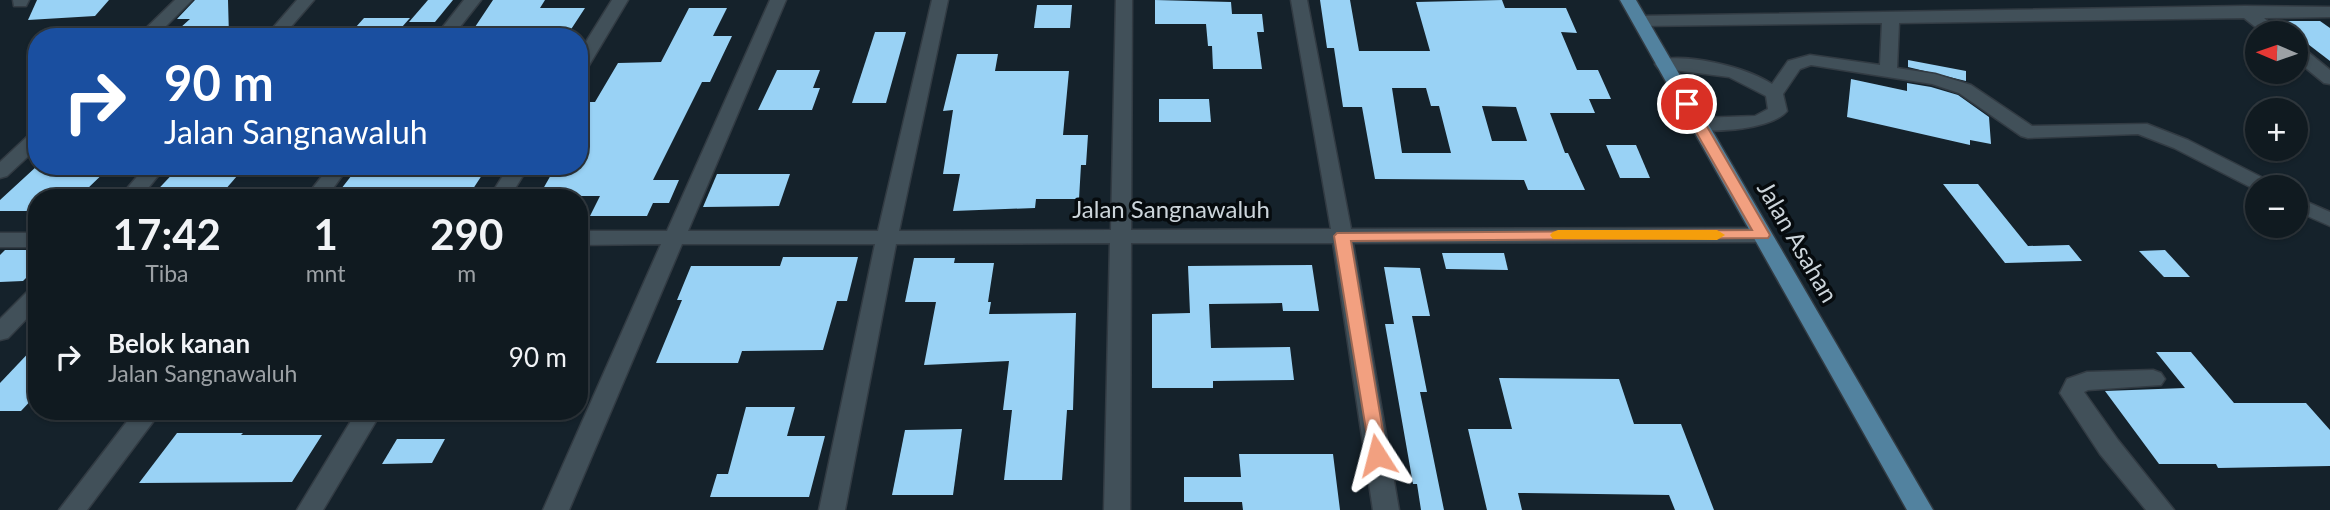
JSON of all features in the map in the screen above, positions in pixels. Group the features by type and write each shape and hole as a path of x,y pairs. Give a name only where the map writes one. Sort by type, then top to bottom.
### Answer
{"main road":[{"name":"Jalan Asahan","path":"1628,0 1920,510"}],"street":[{"path":"154,28 184,0"},
{"path":"281,28 306,0"},
{"path":"450,28 473,0"},
{"path":"588,52 620,0"},
{"path":"555,510 778,0"},
{"path":"832,510 887,237 940,0"},
{"path":"1117,510 1124,0"},
{"path":"1299,0 1342,236 1386,510"},
{"path":"1709,0 1723,20"},
{"path":"1842,0 1858,18"},
{"path":"2231,0 2258,21"},
{"path":"1640,21 2330,12"},
{"path":"1888,71 1891,18"},
{"path":"1774,94 1794,65 1810,60 1935,79 1965,89 2028,132 2040,134 2140,128 2181,144 2245,176"},
{"path":"2308,61 2330,79"},
{"path":"1664,64 1719,68 1754,79 1774,94 1778,111 1759,121 1699,124"},
{"path":"0,172 28,146"},
{"path":"137,189 150,175"},
{"path":"322,189 333,175"},
{"path":"2308,209 2330,220"},
{"name":"Jalan Sangnawaluh","path":"588,238 1762,235"},
{"path":"0,240 28,240"},
{"path":"0,332 28,304"},
{"path":"2153,379 2087,382 2075,385 2072,393 2109,447 2161,510"},
{"path":"72,510 142,420"},
{"path":"310,510 365,420"}],"building":[{"path":"37,0 109,0 95,16 28,20"},
{"path":"195,0 228,0 229,28 180,28 190,19 177,19"},
{"path":"428,0 453,0 435,22 409,22"},
{"path":"493,0 545,0 540,8 585,8 572,28 474,28"},
{"path":"1155,0 1231,2 1232,14 1262,14 1264,32 1257,32 1262,69 1213,69 1212,46 1208,46 1206,24 1155,24"},
{"path":"1320,0 1350,0 1359,51 1430,51 1416,2 1502,0 1505,8 1566,8 1577,33 1561,32 1577,70 1598,70 1611,99 1589,99 1595,113 1550,113 1565,153 1568,153 1585,190 1528,190 1524,180 1375,179 1362,107 1343,107 1334,48 1327,48","holes":["1392,88 1426,88 1431,106 1439,106 1451,153 1402,153","1482,106 1516,107 1527,141 1492,141"]},
{"path":"1037,5 1072,5 1070,28 1034,28"},
{"path":"689,8 727,8 713,36 732,36 710,82 702,82 653,180 679,180 669,203 653,203 647,216 590,216 600,196 588,196 588,189 543,189 551,175 588,175 588,102 595,102 618,63 661,62"},
{"path":"364,18 410,18 401,28 355,28"},
{"path":"2308,21 2320,21 2330,28 2330,61 2308,44"},
{"path":"875,32 906,32 886,103 852,103"},
{"path":"957,54 998,54 995,71 1069,71 1063,135 1088,135 1086,165 1081,165 1079,199 1036,199 1035,208 953,211 960,174 943,174 953,110 943,111"},
{"path":"1908,60 1966,71 1966,81 1908,67"},
{"path":"777,70 820,70 813,88 820,88 812,110 758,110"},
{"path":"1851,79 1907,91 1907,83 1958,95 1989,117 1991,144 1970,140 1970,145 1847,117"},
{"path":"1159,99 1209,99 1211,122 1159,122"},
{"path":"1606,145 1636,145 1650,178 1620,178"},
{"path":"28,174 102,175 87,189 28,189 28,211 0,211 0,200"},
{"path":"717,174 790,174 779,206 703,207"},
{"path":"171,175 238,175 226,189 158,189"},
{"path":"352,175 482,175 473,189 341,189"},
{"path":"1943,184 1978,184 2028,246 2069,245 2082,261 2005,263"},
{"path":"5,250 28,250 28,276 23,281 0,282 0,255"},
{"path":"2165,250 2190,277 2164,277 2139,251"},
{"path":"1442,253 1504,253 1508,270 1446,269"},
{"path":"783,257 858,257 847,301 837,301 823,350 742,351 738,363 656,363 682,300 677,300 691,266 780,266"},
{"path":"914,258 955,258 954,263 994,263 988,302 991,302 989,314 1076,313 1073,410 1067,410 1062,480 1004,480 1012,410 1003,410 1009,361 924,365 936,302 905,302"},
{"path":"1312,265 1319,311 1283,311 1282,303 1209,304 1211,348 1290,347 1294,380 1213,381 1213,388 1152,388 1152,314 1190,313 1188,266"},
{"path":"1384,267 1420,268 1430,316 1412,316 1427,392 1420,392 1444,510 1421,510 1417,484 1413,484 1385,324 1394,324"},
{"path":"2156,352 2191,352 2234,403 2306,403 2330,430 2330,466 2218,468 2216,464 2159,464 2105,391 2185,388"},
{"path":"28,353 28,404 21,411 0,411 0,383"},
{"path":"1499,378 1619,379 1634,424 1681,424 1714,510 1675,510 1669,495 1518,493 1522,510 1487,510 1468,429 1512,429"},
{"path":"746,407 795,407 787,436 825,436 809,497 710,497 717,474 728,474"},
{"path":"962,429 953,495 892,495 905,430"},
{"path":"177,433 322,435 292,482 139,483"},
{"path":"397,439 445,439 432,463 382,464"},
{"path":"1239,454 1333,454 1340,510 1243,510 1242,502 1184,502 1184,477 1241,477"}],"slow traffic":[{"path":"1558,235 1717,235"}],"route":[{"path":"1377,455 1342,236 1762,235 1687,104"}]}
